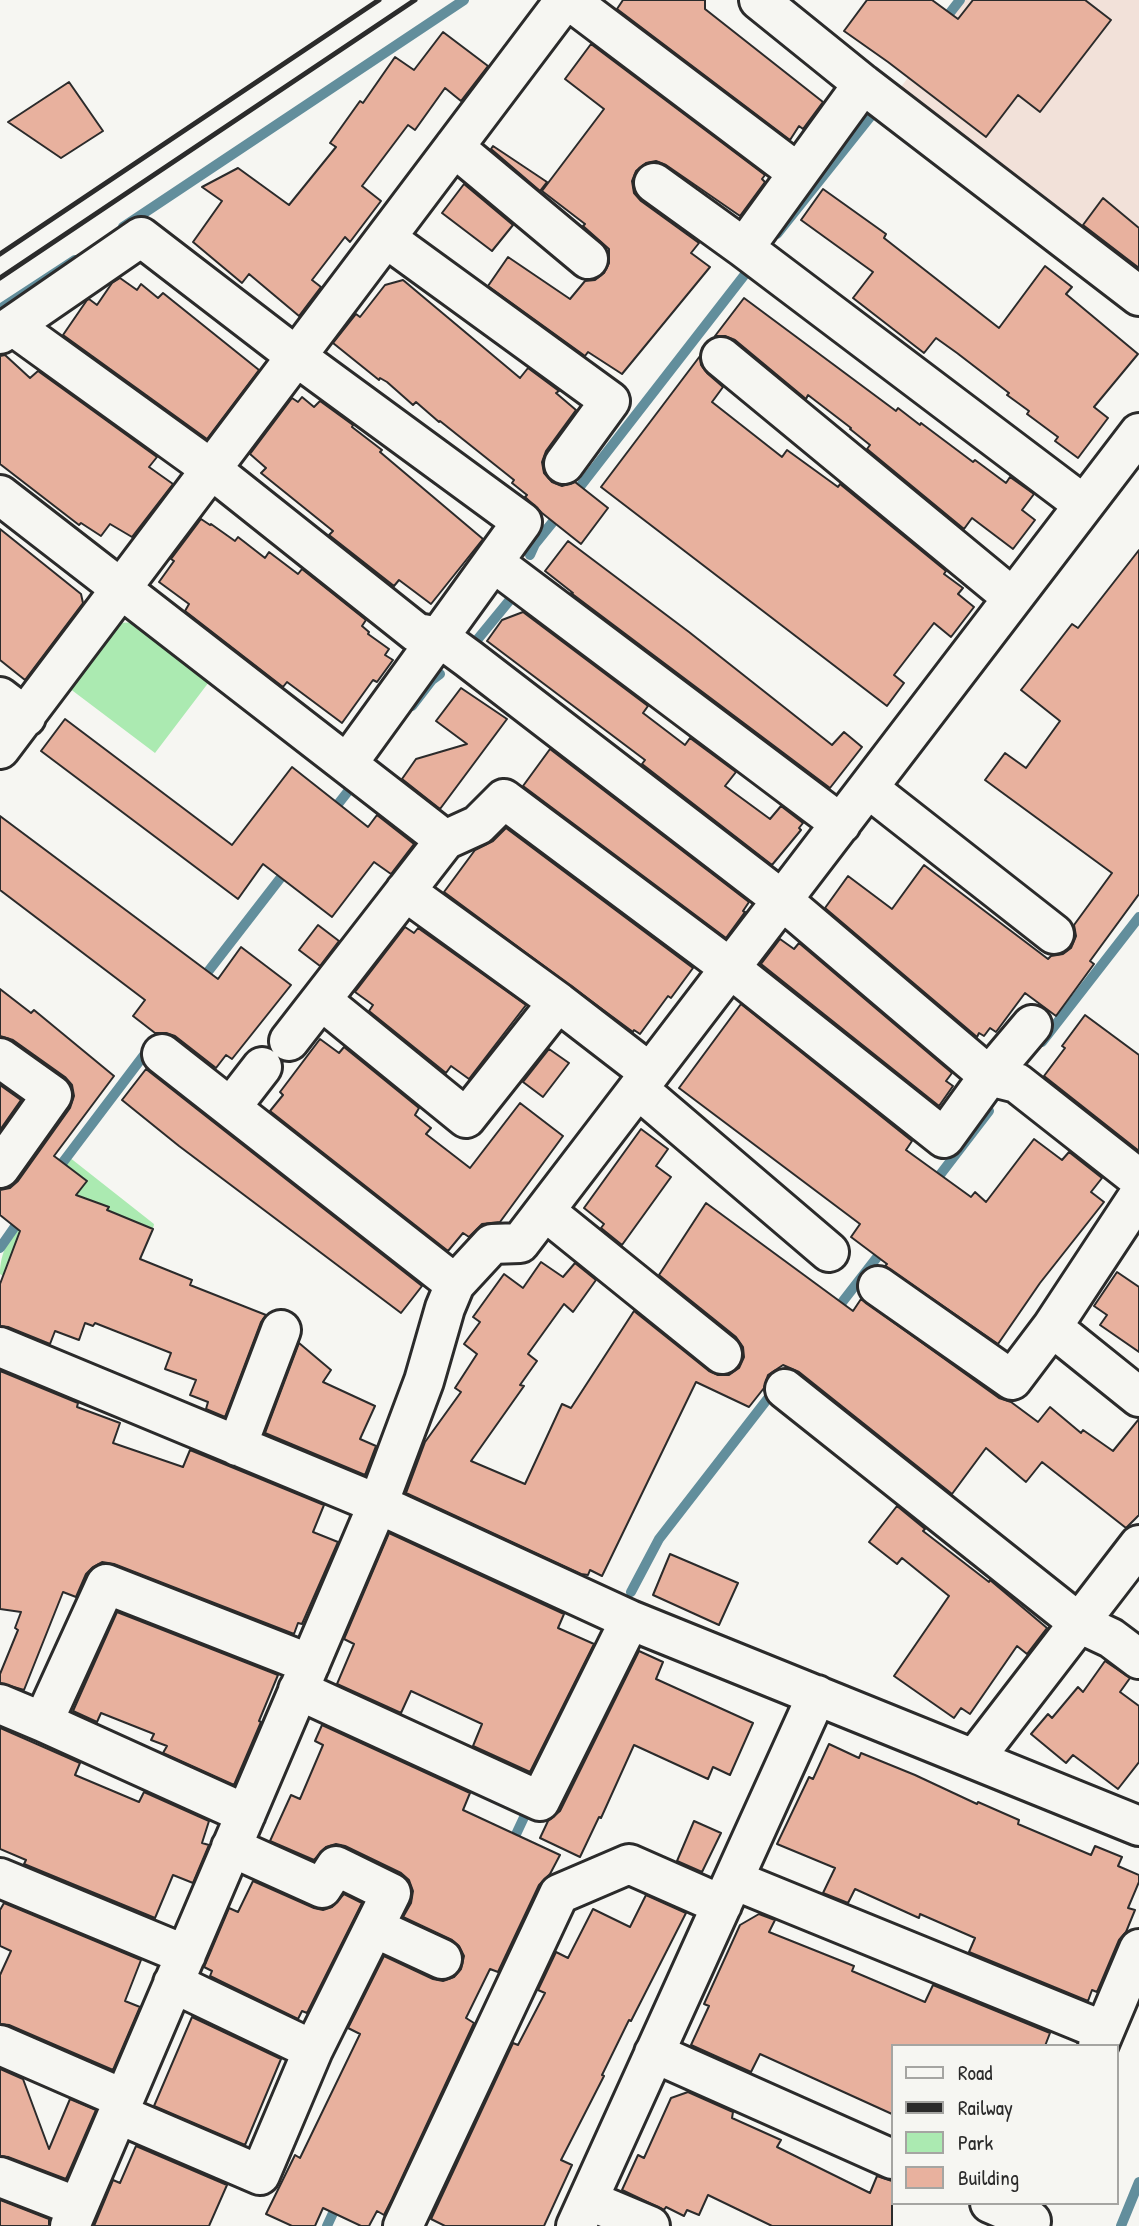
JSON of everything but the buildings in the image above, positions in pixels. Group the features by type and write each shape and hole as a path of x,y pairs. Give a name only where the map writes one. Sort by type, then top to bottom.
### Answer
{"street":[{"path":"0,749 13,707 121,588 567,0 798,173"},
{"path":"758,0 1139,296"},
{"path":"744,247 863,84"},
{"path":"454,147 588,259"},
{"path":"654,183 744,247 1084,505"},
{"path":"347,764 439,637 522,522 297,357 141,237 7,330 211,469 417,634 439,637 782,901 989,1076 1017,1083 1139,1179"},
{"path":"386,238 610,401 564,464"},
{"path":"721,357 1013,598"},
{"path":"0,2177 74,2217 378,1504 426,1375 445,1308 455,1284 492,1244 520,1243 1139,433"},
{"path":"0,495 445,840"},
{"path":"493,562 841,824"},
{"path":"868,788 1054,934"},
{"path":"289,1041 445,840 478,825 503,799 730,968 944,1138 989,1076 1032,1025"},
{"path":"405,891 558,1002 829,1252"},
{"path":"321,1000 466,1118 558,1002"},
{"path":"162,1054 455,1284"},
{"path":"0,1058 52,1095 0,1168"},
{"path":"230,1107 262,1068"},
{"path":"878,1286 1012,1380 1052,1327 1139,1195"},
{"path":"545,1211 722,1354"},
{"path":"1052,1327 1139,1397"},
{"path":"237,1446 281,1330"},
{"path":"0,1347 378,1504 630,1620 1139,1826"},
{"path":"785,1389 1079,1623 1111,1638 1139,1659"},
{"path":"975,1758 1139,1545"},
{"path":"43,1721 106,1584 304,1677 540,1801 630,1620"},
{"path":"650,2226 582,2213 817,1695"},
{"path":"0,1704 43,1721 238,1831 322,1888 336,1866 391,1893 313,2050 260,2175 0,2045"},
{"path":"403,2226 559,1894 629,1864 728,1893 1101,2038 1139,1949"},
{"path":"0,1878 180,1969 313,2050"},
{"path":"375,1928 442,1959"},
{"path":"654,2053 890,2159"},
{"path":"996,2205 1032,2217"}],"shaded area":[{"path":"965,0 1139,0 1139,272 901,87"}],"green space":[{"path":"140,622 212,678 155,753 69,688 117,623"},
{"path":"69,1157 154,1224 153,1229 110,1211 3,1276 0,1274 0,1266 4,1251 23,1217 49,1232 87,1181 63,1163"}],"waterway":[{"path":"123,227 464,0"},
{"path":"942,23 960,0"},
{"path":"777,234 871,116"},
{"path":"0,309 75,260"},
{"path":"572,497 746,273"},
{"path":"530,555 535,544 560,513"},
{"path":"477,640 509,601"},
{"path":"412,706 440,674"},
{"path":"331,813 353,785"},
{"path":"200,982 289,867"},
{"path":"1042,1042 1139,917"},
{"path":"54,1174 169,1022"},
{"path":"933,1184 989,1111"},
{"path":"0,1248 23,1215"},
{"path":"833,1314 885,1247"},
{"path":"631,1592 659,1539 800,1357"},
{"path":"511,1845 526,1813"},
{"path":"1121,2226 1139,2182"},
{"path":"327,2226 339,2200"}],"railway":[{"path":"0,254 379,0"},
{"path":"0,278 415,0"}]}
